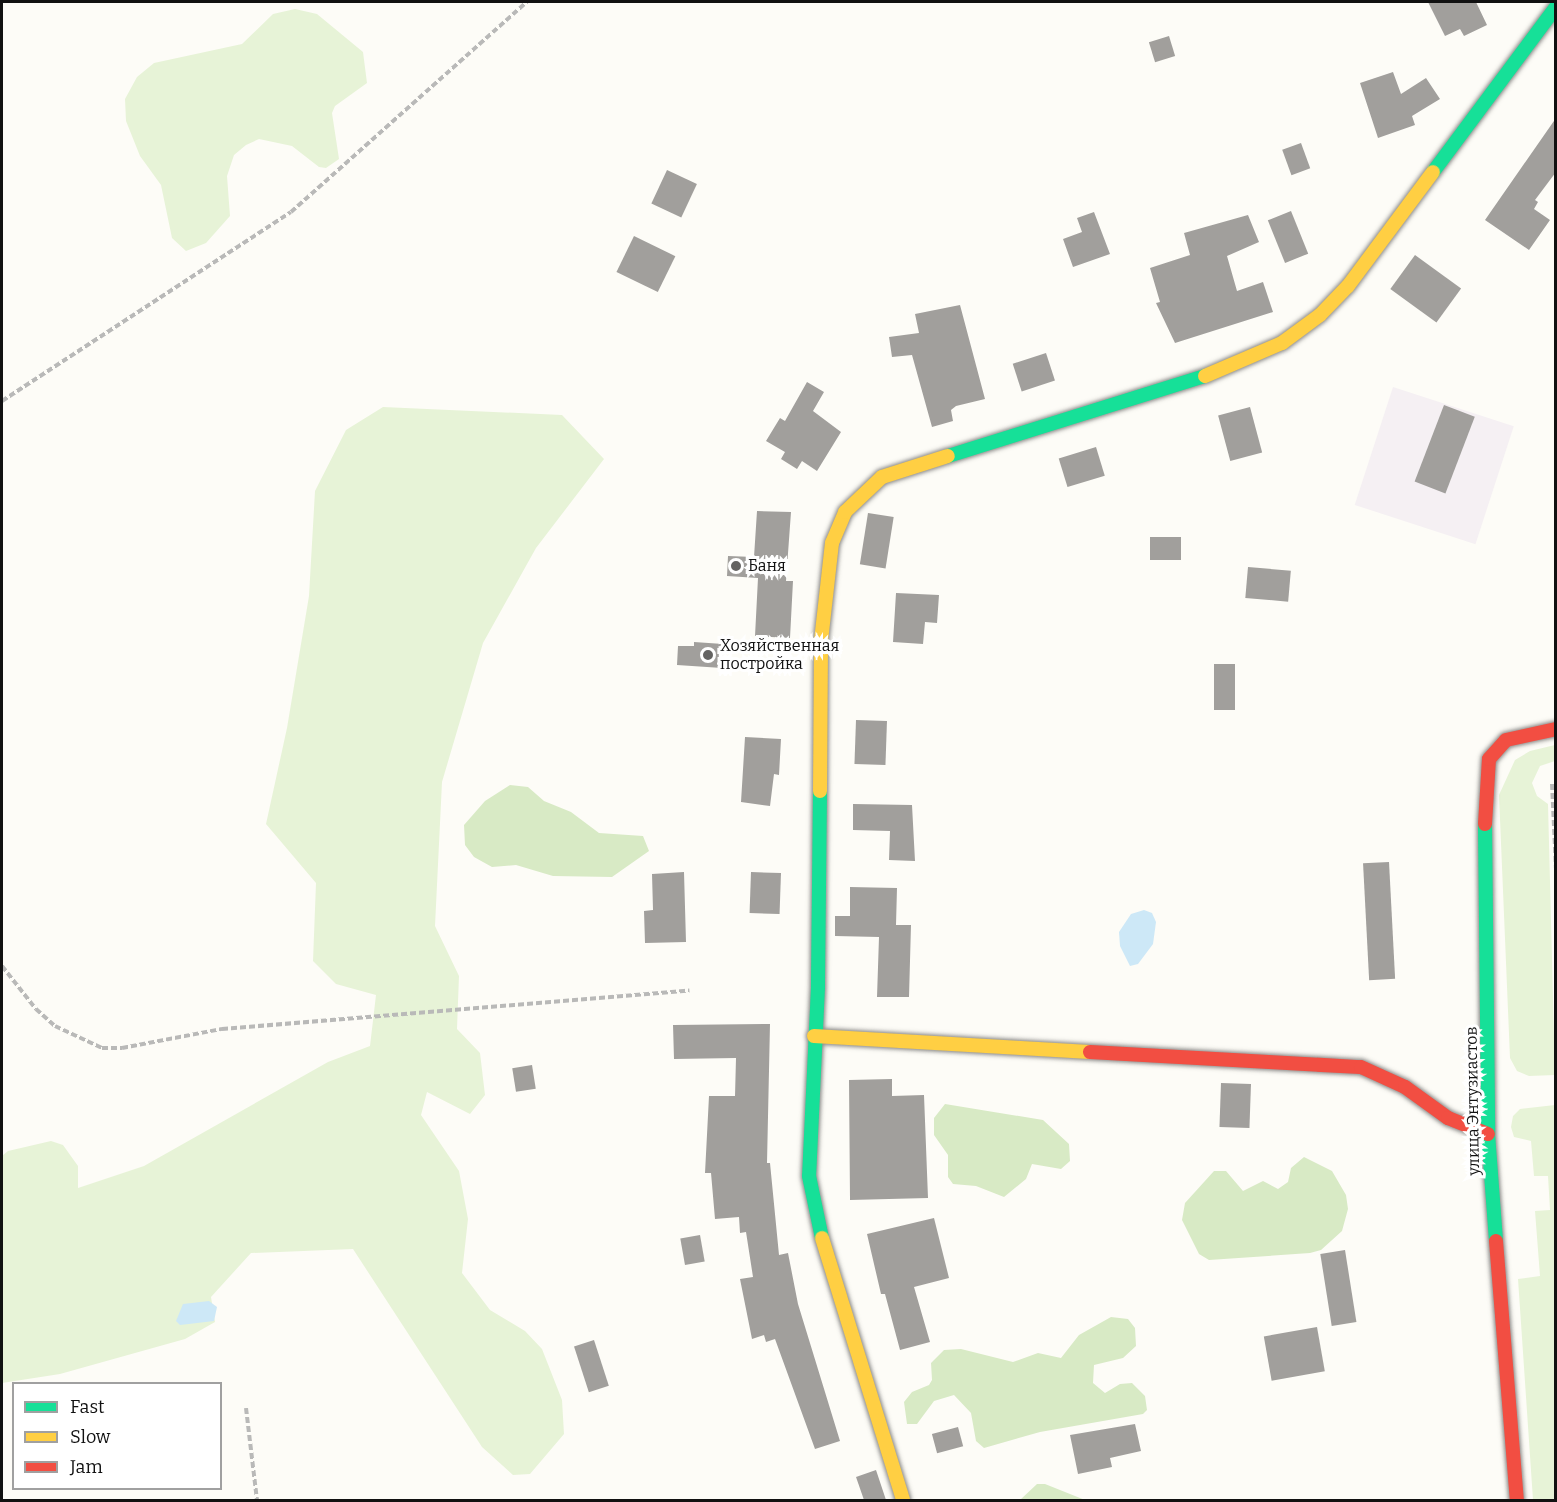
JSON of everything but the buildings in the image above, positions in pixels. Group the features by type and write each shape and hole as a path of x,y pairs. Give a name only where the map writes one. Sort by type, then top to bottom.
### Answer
{"street":[{"path":"903,1500 817,1223 809,1176 818,987 821,641 832,543 845,512 882,477 1202,377 1282,343 1320,315 1348,286 1556,7"},
{"name":"улица Энтузиастов","path":"1517,1500 1488,1134 1485,778 1489,759 1506,740 1538,730 1556,729"},
{"path":"814,1036 1361,1067 1406,1087 1448,1118 1488,1134"}],"path":[{"path":"2,401 291,212 527,2"},
{"path":"1552,784 1556,869"},
{"path":"2,966 36,1009 55,1026 102,1048 122,1048 222,1029 689,991"},
{"path":"246,1408 257,1500"}],"shaded area":[{"path":"1393,387 1514,426 1475,544 1355,505"}],"green space":[{"path":"295,9 317,14 363,52 367,83 335,106 332,113 339,159 326,168 319,167 292,146 259,139 246,145 234,155 227,176 230,216 206,243 186,251 172,238 161,185 140,156 126,121 125,99 137,77 154,63 242,44 273,14"},
{"path":"383,407 562,415 604,459 536,548 483,643 442,782 435,926 459,976 457,1029 480,1053 485,1095 470,1114 427,1092 421,1115 459,1171 468,1219 462,1273 490,1310 525,1331 542,1349 562,1400 564,1434 530,1474 513,1475 482,1447 353,1249 251,1253 211,1297 215,1322 185,1339 60,1374 2,1383 2,1156 8,1151 51,1141 63,1145 78,1166 78,1188 144,1166 328,1062 370,1046 376,995 336,984 313,961 316,883 266,824 287,728 309,596 315,491 346,430"},
{"path":"1555,745 1555,761 1540,766 1532,783 1537,796 1548,804 1555,1075 1529,1076 1517,1071 1510,1058 1499,795 1515,760 1530,751"},
{"path":"510,785 528,787 544,801 571,812 599,833 643,836 649,851 612,877 553,876 516,865 492,867 474,857 465,845 464,825 485,801"},
{"path":"945,1104 1043,1120 1069,1144 1070,1161 1061,1169 1032,1164 1026,1179 1004,1197 976,1186 953,1184 948,1177 948,1155 934,1135 934,1118"},
{"path":"1555,1105 1555,1500 1533,1500 1518,1279 1540,1276 1535,1211 1550,1210 1548,1176 1534,1176 1531,1141 1514,1137 1511,1127 1513,1116 1520,1109"},
{"path":"1304,1157 1332,1171 1346,1195 1348,1209 1342,1231 1321,1250 1310,1253 1209,1260 1199,1254 1182,1220 1185,1203 1214,1171 1226,1171 1243,1191 1263,1181 1278,1189 1288,1182 1291,1168"},
{"path":"1111,1317 1128,1319 1135,1328 1136,1346 1123,1358 1094,1365 1093,1383 1105,1393 1120,1384 1132,1383 1145,1396 1147,1410 1143,1414 1040,1432 984,1448 976,1441 971,1413 954,1395 934,1401 917,1424 907,1424 904,1402 912,1392 929,1385 932,1380 931,1363 944,1350 961,1349 1013,1362 1038,1353 1061,1358 1079,1335"},
{"path":"1037,1484 1045,1484 1085,1500 1020,1500"}],"water":[{"path":"1144,910 1152,913 1156,922 1153,944 1138,964 1130,966 1120,946 1119,932 1131,914"},
{"path":"209,1301 217,1307 214,1321 180,1325 176,1321 183,1304"}],"traffic: fast":[{"path":"1433,172 1556,7"},
{"path":"948,456 1205,376"},
{"path":"820,791 818,987 809,1176 822,1238"},
{"path":"1485,824 1488,1134 1496,1241"}],"traffic: slow":[{"path":"1205,376 1282,343 1320,315 1348,286 1433,172"},
{"path":"820,791 821,641 832,543 845,512 882,477 948,456"},
{"path":"814,1036 1090,1052"},
{"path":"822,1238 903,1500"}],"traffic: jam":[{"path":"1485,824 1489,759 1506,740 1556,729"},
{"path":"1090,1052 1361,1067 1405,1087 1448,1118 1488,1134"},
{"path":"1496,1241 1517,1500"}],"place":[{"name":"Баня","path":"736,566"},
{"name":"Хозяйственная постройка","path":"708,655"}]}
